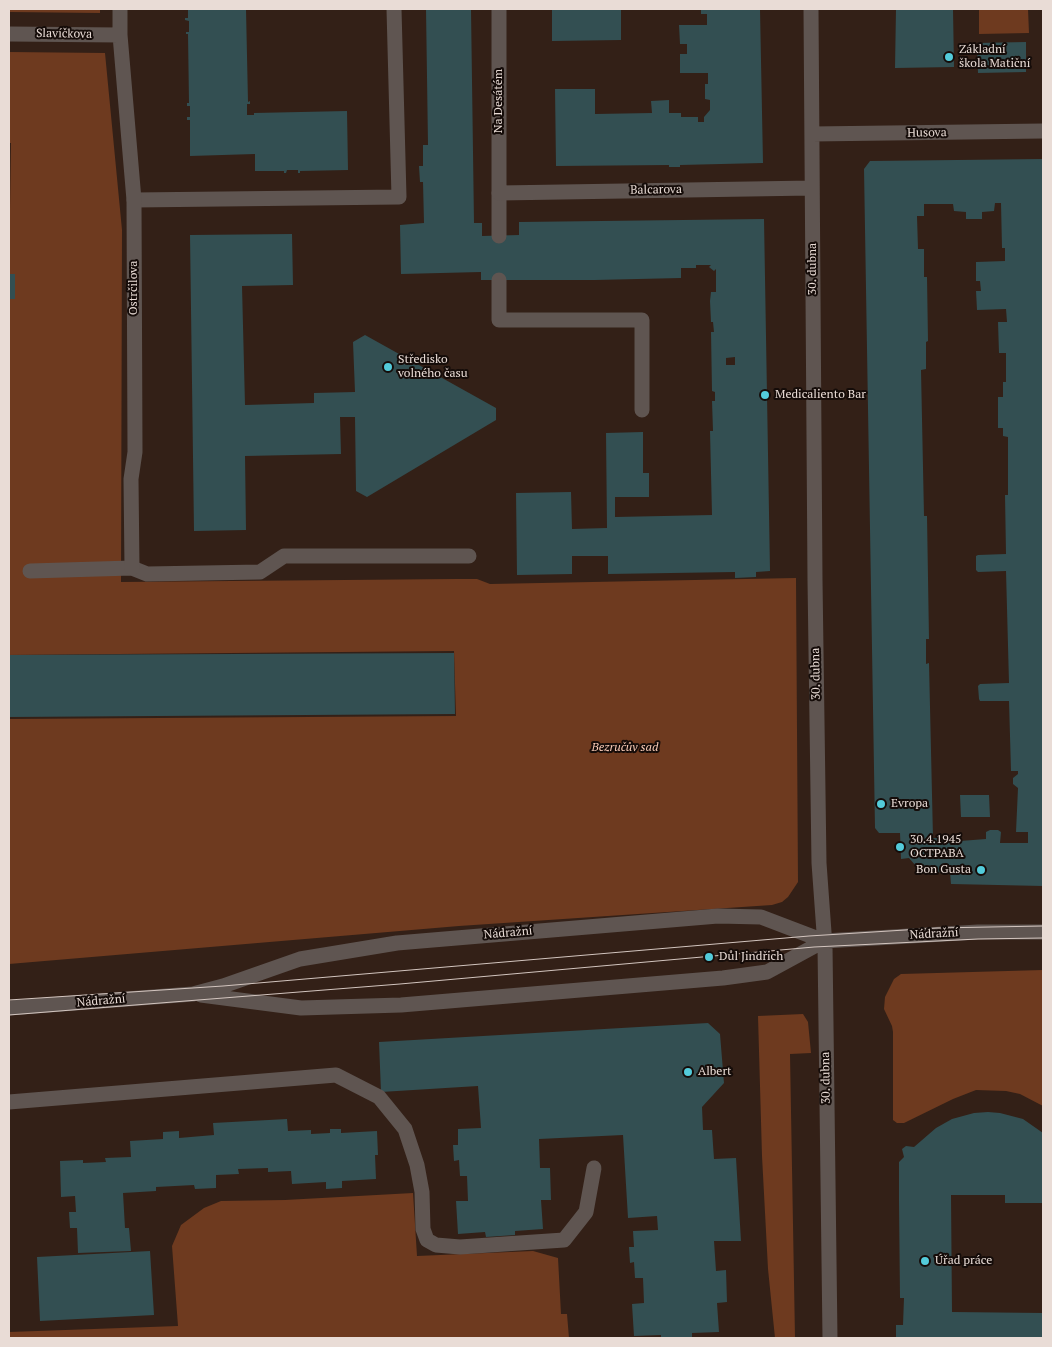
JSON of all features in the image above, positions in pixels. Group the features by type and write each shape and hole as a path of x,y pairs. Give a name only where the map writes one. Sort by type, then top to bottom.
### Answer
{"street":[{"name":"Ostrčilova","path":"120,9 120,35 134,200 135,452 131,480 132,568"},
{"path":"134,200 398,197 394,9"},
{"name":"Na Desátém","path":"499,9 499,236"},
{"name":"30. dubna","path":"812,9 819,863 824,941 830,1338"},
{"name":"Slavíčkova","path":"9,34 120,35"},
{"name":"Husova","path":"812,134 1043,131"},
{"name":"Balcarova","path":"499,193 812,188"},
{"path":"499,280 499,320 642,320 642,410"},
{"path":"30,570 132,568 147,574 260,572 284,556 469,556"},
{"name":"Nádražní","path":"9,1008 193,994 223,986 300,959 397,943 718,916 761,917 824,941 961,933 1043,932"},
{"name":"Nádražní","path":"193,994 301,1008 402,1005 714,979 766,972 824,941"},
{"path":"9,1102 336,1075 379,1097 405,1128 418,1165 422,1192 423,1228 427,1240 436,1245 460,1247 564,1240 586,1212 594,1168"}],"green space":[{"path":"9,9 100,9 100,13 9,12"},
{"path":"979,9 1028,9 1029,33 979,34"},
{"name":"Bezručův sad","path":"9,52 105,53 122,230 121,582 477,579 490,584 796,578 798,882 788,897 782,902 772,905 459,926 9,964 9,719 456,716 454,651 9,655 9,299 15,299 15,274 9,274 11,143 9,143"},
{"path":"1043,970 1043,1106 1020,1094 1006,1091 976,1090 904,1123 897,1123 893,1120 893,1032 884,1009 885,997 894,979 901,974"},
{"path":"803,1014 808,1022 811,1053 790,1054 795,1338 775,1338 768,1269 762,1156 758,1016"},
{"path":"413,1193 417,1256 533,1251 558,1258 561,1314 567,1314 569,1338 9,1338 9,1332 178,1326 172,1246 181,1225 204,1208 221,1201 285,1200"}],"building":[{"path":"188,9 246,9 248,102 250,101 250,104 247,104 247,115 254,115 254,113 347,111 348,170 300,171 300,173 298,173 298,170 287,170 286,173 284,171 255,171 255,154 190,156 190,120 187,120 187,117 190,117 190,106 187,106 187,103 189,103 188,34 186,34 186,32 189,32 189,21 185,20 185,18 188,18"},
{"path":"426,9 471,9 474,223 482,223 482,236 519,235 519,222 764,219 770,571 756,572 756,577 735,578 735,572 608,574 608,556 572,556 572,574 517,575 516,493 571,492 572,529 607,528 606,433 643,432 643,473 649,473 649,497 615,497 615,517 712,515 710,431 713,431 712,401 715,401 715,392 712,391 711,332 714,332 713,322 711,322 710,301 711,292 716,292 716,269 714,271 709,267 711,265 681,268 681,278 595,280 481,280 481,272 401,274 400,225 424,223 423,182 420,182 419,166 423,166 423,145 428,145","holes":["735,357 735,365 726,365 726,358"]},
{"path":"552,9 621,9 621,40 552,41"},
{"path":"701,9 760,9 763,163 680,165 680,167 669,167 669,165 556,166 555,89 595,89 595,114 652,113 651,101 669,100 669,113 681,113 681,117 698,117 698,122 704,122 704,117 710,110 710,100 705,99 705,84 708,84 708,73 680,73 680,54 687,54 687,44 680,44 679,25 707,25 707,14 701,14"},
{"path":"896,9 953,9 954,67 895,68"},
{"path":"1026,42 1026,72 978,73 977,43"},
{"path":"1043,159 1043,886 951,884 950,872 922,873 909,858 901,859 900,833 879,833 875,828 864,169 870,161","holes":["995,203 1001,203 1002,248 1005,248 1005,261 976,262 976,281 980,281 981,291 976,291 977,310 1006,309 1007,322 998,322 999,353 1006,353 1006,382 1003,382 1003,397 998,397 998,428 1003,428 1003,436 1008,437 1008,495 1005,495 1006,554 976,556 976,570 978,572 1006,571 1009,683 980,684 978,686 980,701 1009,701 1011,771 1018,771 1018,774 1013,778 1013,784 1018,788 1016,832 1028,832 1028,843 1000,843 1001,832 998,830 986,832 986,839 947,842 947,838 933,838 929,663 926,664 926,639 929,639 927,516 924,516 921,370 926,369 926,342 928,341 927,277 924,277 924,249 918,249 917,216 924,216 924,204 953,204 954,211 966,212 966,219 982,219 982,212 994,211"]},
{"name":"Středisko volného času","path":"292,234 293,285 242,286 245,405 314,403 314,393 355,392 353,342 365,335 496,408 496,420 367,497 356,491 355,417 340,417 341,454 245,456 246,530 194,531 190,235"},
{"path":"9,274 15,274 15,299 9,299"},
{"path":"454,653 455,714 9,717 9,655"},
{"path":"960,795 989,795 990,817 961,817"},
{"path":"708,1023 720,1034 724,1083 702,1107 703,1130 712,1130 714,1159 736,1158 741,1241 714,1241 716,1271 726,1270 727,1302 717,1303 719,1332 692,1333 692,1338 661,1338 661,1335 634,1336 632,1304 644,1303 643,1278 635,1278 634,1262 630,1263 629,1247 634,1247 633,1231 658,1230 657,1216 628,1218 623,1135 539,1139 540,1168 550,1168 551,1200 541,1200 543,1229 515,1231 515,1235 486,1237 485,1232 458,1234 456,1201 468,1201 467,1176 460,1176 459,1160 454,1161 453,1145 458,1145 458,1129 481,1128 478,1086 381,1092 379,1042"},
{"path":"988,1112 1023,1119 1043,1133 1043,1203 1005,1203 1005,1195 951,1195 952,1312 1043,1313 1043,1338 896,1338 896,1325 903,1325 904,1298 900,1298 899,1162 904,1157 902,1149 906,1146 914,1147 936,1128 952,1119 974,1113"},
{"path":"287,1119 288,1131 311,1130 311,1134 330,1133 330,1129 341,1129 341,1133 377,1131 376,1179 342,1181 342,1188 326,1189 326,1182 292,1184 291,1171 268,1172 268,1168 238,1169 239,1174 216,1175 216,1188 195,1189 194,1185 156,1187 156,1191 123,1193 125,1228 129,1228 131,1251 78,1253 77,1228 70,1228 69,1212 76,1212 75,1196 61,1197 60,1161 106,1162 105,1158 131,1157 130,1141 163,1139 163,1132 179,1131 179,1138 214,1135 213,1123"},
{"path":"150,1251 154,1315 40,1321 37,1257"}],"tram line":[{"path":"9,1000 223,986 809,936 937,928 1043,926"},
{"path":"9,1015 400,984 814,947 978,939 1043,938"}],"place":[{"name":"Základní škola Matiční","path":"949,57"},
{"name":"Středisko volného času","path":"388,367"},
{"name":"Medicaliento Bar","path":"765,395"},
{"name":"Evropa","path":"881,804"},
{"name":"30.4.1945 ОСТРАВА","path":"900,847"},
{"name":"Bon Gusta","path":"981,870"},
{"name":"Důl Jindřich","path":"709,957"},
{"name":"Albert","path":"688,1072"},
{"name":"Úřad práce","path":"925,1261"}]}
